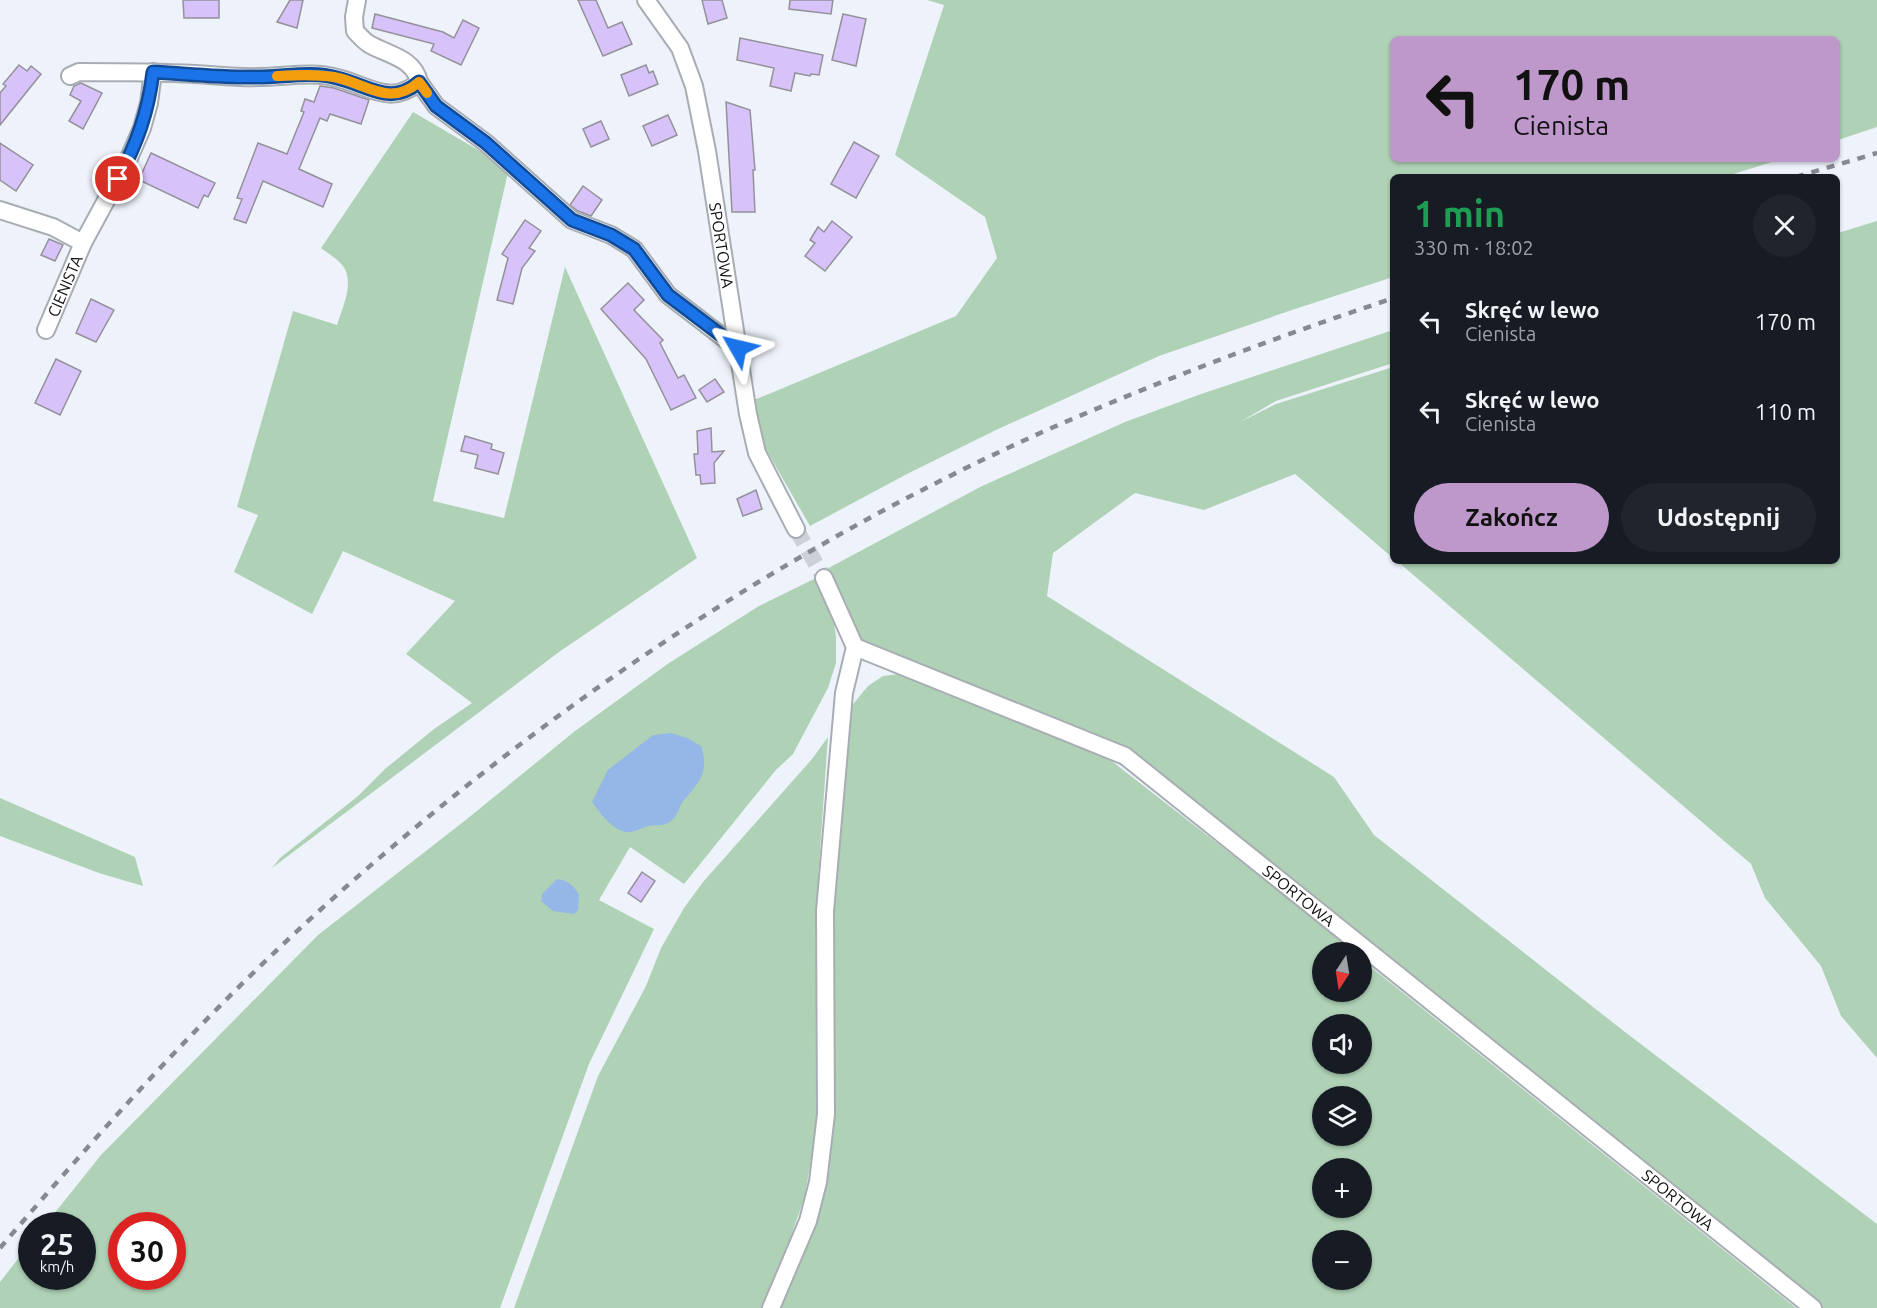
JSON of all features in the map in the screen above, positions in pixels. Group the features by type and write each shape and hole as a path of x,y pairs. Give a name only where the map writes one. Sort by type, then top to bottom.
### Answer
{"street":[{"path":"357,0 354,17 355,31 367,43 416,70 419,82 436,106 486,143 572,220 611,235 634,249 668,295 738,348"},
{"name":"SPORTOWA","path":"646,0 680,48 694,86 707,151 748,414 757,453 796,528"},
{"path":"70,76 79,72 153,72 257,77 315,74 338,78 380,92 399,94 410,90 419,82"},
{"name":"CIENISTA","path":"46,330 83,243 129,158 142,128 149,103 153,72"},
{"name":"CIENISTA","path":"0,210 53,227 83,243"},
{"path":"771,1308 808,1221 818,1182 825,1114 825,911 844,693 855,647 824,578"},
{"name":"SPORTOWA","path":"855,647 1125,756 1813,1308"}],"green space":[{"path":"927,0 1877,0 1877,127 1840,139 1840,36 1390,36 1390,162 1772,162 1734,174 1390,174 1390,278 1159,356 996,430 810,526 764,446 754,400 956,316 997,258 985,217 895,155 944,5"},
{"path":"413,112 509,168 433,501 504,518 565,267 697,558 559,652 272,868 280,858 358,796 385,769 434,729 472,703 406,654 455,601 343,551 312,614 234,572 258,515 237,507 293,311 337,325 348,280 343,266 321,248"},
{"path":"1877,221 1877,1058 1841,1016 1821,966 1765,898 1751,864 1401,564 1840,564 1840,232"},
{"path":"1390,331 1390,364 1276,401 1240,422 1276,404 1390,368 1390,555 1295,474 1204,510 1135,493 1053,553 1047,596 1334,777 1374,835 1625,1032 1877,1224 1877,1308 1822,1308 1372,949 1372,942 1363,942 1125,756 855,647 821,572 982,486 1125,422"},
{"path":"816,578 833,615 836,663 828,688 793,754 775,771 684,884 630,847 599,900 654,929 589,1064 500,1308 0,1308 0,1282 18,1259 18,1290 96,1290 96,1212 55,1212 101,1155 318,935 575,731 669,663 759,606"},
{"path":"899,674 1109,759 1341,942 1312,942 1312,1002 1372,1002 1372,968 1796,1308 778,1308 821,1198 831,906 845,714 868,686 883,676"},
{"path":"828,737 818,879 816,1129 805,1196 778,1273 762,1308 514,1308 598,1076 646,986 661,948 684,908 703,882 812,759"},
{"path":"0,798 135,857 143,886 99,873 0,836"}],"water":[{"path":"671,733 701,746 704,762 702,775 670,822 629,832 615,828 592,802 608,770 653,735"},
{"path":"557,879 570,884 579,895 578,910 574,914 553,911 541,901 542,894"}],"building":[{"path":"183,0 219,0 219,18 184,18"},
{"path":"290,0 303,0 297,28 277,22"},
{"path":"578,0 596,0 608,28 622,22 632,44 603,56"},
{"path":"702,0 722,0 727,18 708,24"},
{"path":"790,0 833,0 831,14 789,9"},
{"path":"375,14 443,32 454,38 463,20 479,28 461,65 431,51 434,44 372,28"},
{"path":"843,14 866,19 856,66 832,60"},
{"path":"740,38 823,55 819,75 795,73 791,91 770,86 774,68 737,60"},
{"path":"19,65 27,71 31,66 41,74 0,125 0,93 6,86 3,84"},
{"path":"646,65 649,73 653,71 658,84 629,96 621,75"},
{"path":"81,83 102,93 83,129 69,121 81,101 70,95 74,86"},
{"path":"320,86 334,88 369,100 361,124 330,114 327,121 320,118 299,169 332,184 323,207 263,181 246,223 234,219 242,199 237,198 258,143 287,154 304,112 301,111 305,99 314,102"},
{"path":"726,102 750,110 755,170 753,170 755,212 732,212"},
{"path":"668,115 677,135 652,146 643,126"},
{"path":"601,121 609,139 591,147 583,129"},
{"path":"854,142 879,156 856,198 831,184"},
{"path":"0,143 33,165 16,191 0,180"},
{"path":"151,153 215,183 208,197 204,195 198,208 139,180"},
{"path":"583,186 602,200 591,216 570,205"},
{"path":"525,220 541,231 529,248 535,251 522,268 513,304 497,300 508,258 502,254"},
{"path":"832,221 852,237 825,271 805,256 815,243 810,240 818,227 824,232"},
{"path":"49,239 63,245 55,261 41,255"},
{"path":"628,283 644,300 634,310 663,340 660,343 678,378 684,375 696,398 671,410 646,359 601,309"},
{"path":"91,299 114,310 96,342 76,333"},
{"path":"56,359 81,371 60,415 35,403"},
{"path":"715,379 724,392 707,402 699,390"},
{"path":"711,428 712,452 724,451 714,463 715,483 701,484 700,475 696,475 694,454 698,454 697,431"},
{"path":"465,436 492,444 491,449 504,453 498,474 475,468 478,455 461,451"},
{"path":"756,490 762,509 743,516 737,499"},
{"path":"642,872 655,881 641,902 628,893"}],"tunnel":[{"path":"796,529 824,578"}],"railway":[{"path":"1806,174 1877,153"},
{"path":"0,1248 194,1032 319,911 402,838 488,769 577,702 668,639 762,580 858,524 956,473 1056,426 1181,374 1390,299"}],"slow traffic":[{"path":"277,76 315,74 338,78 380,92 399,94 410,90 419,82 427,93"}],"route":[{"path":"118,179 142,128 149,103 153,72 257,77 315,74 338,78 380,92 399,94 410,90 419,82 436,106 486,143 572,220 611,235 634,249 668,295 738,348"}]}
